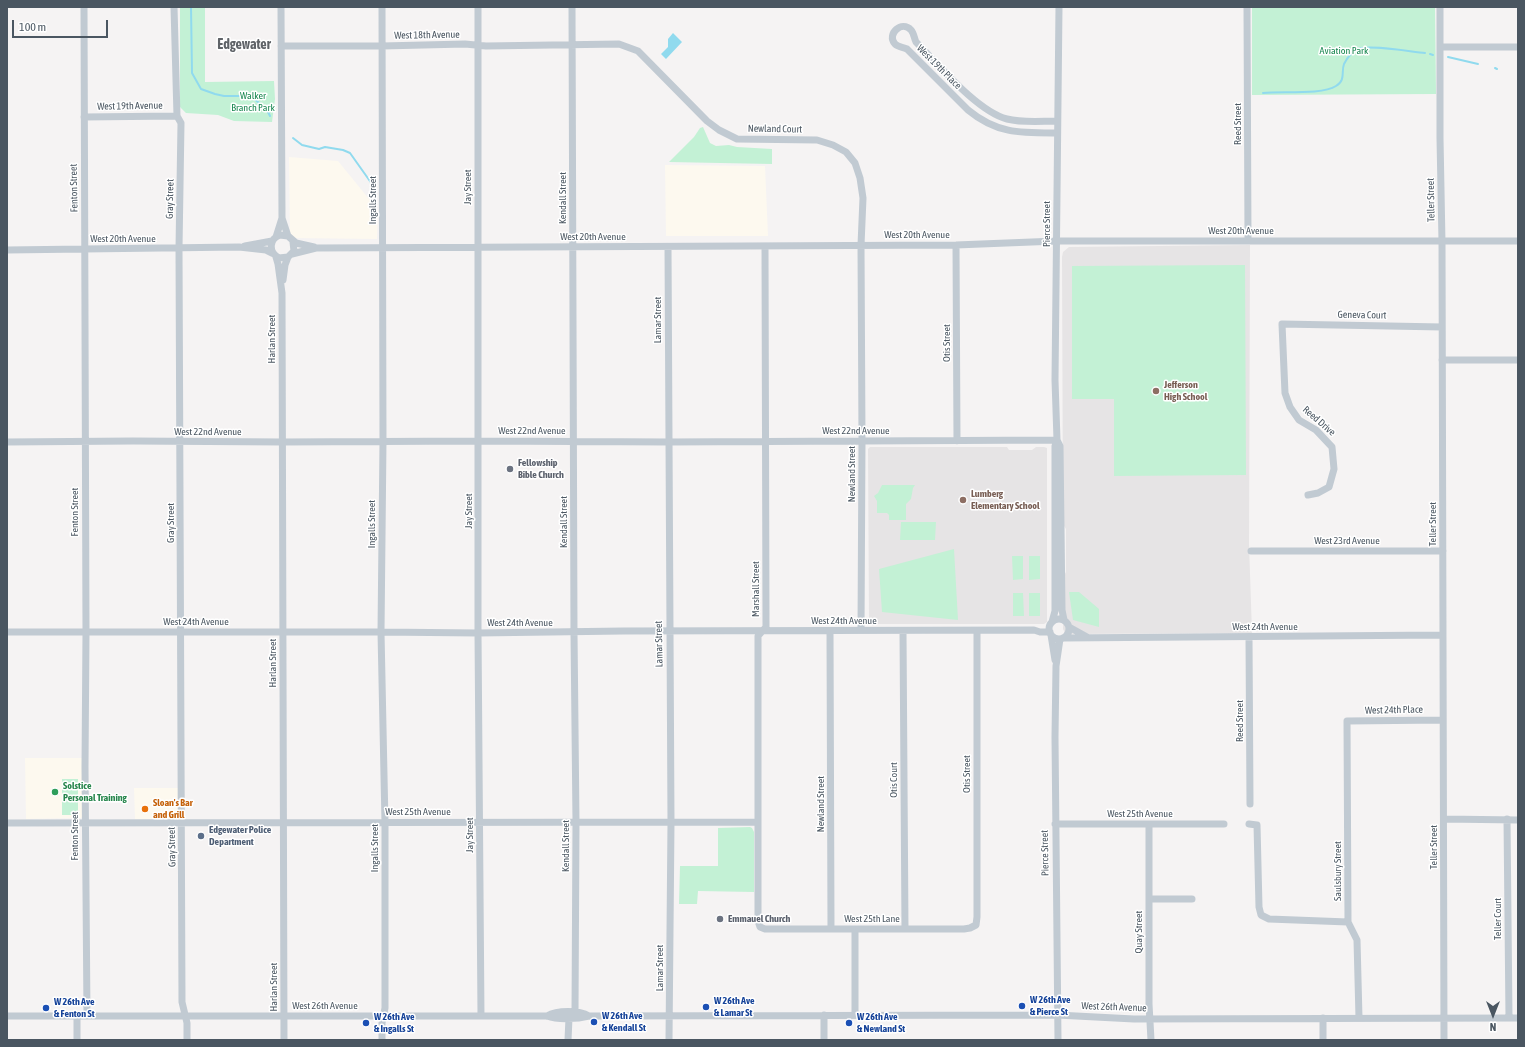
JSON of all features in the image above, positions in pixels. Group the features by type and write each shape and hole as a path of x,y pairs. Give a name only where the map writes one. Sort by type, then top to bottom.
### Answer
{"street":[{"name":"Fenton Street","path":"84,7 86,632 85,824 87,1016"},
{"name":"Gray Street","path":"174,7 176,116 180,122 179,248 181,441 180,632 182,1002 187,1040"},
{"path":"281,7 282,218 270,247 274,255 282,259 290,256 294,248 282,218"},
{"name":"Ingalls Street","path":"382,7 383,441 381,632 385,1008 382,1024 382,1040"},
{"name":"Jay Street","path":"478,7 478,633 481,1016"},
{"name":"Kendall Street","path":"572,7 576,822 575,1012"},
{"name":"Pierce Street","path":"1058,1040 1055,824 1056,666 1051,628 1055,611 1055,446 1057,440 1057,122 1059,7"},
{"name":"Reed Street","path":"1247,7 1248,240"},
{"name":"Teller Street","path":"1440,7 1444,1040"},
{"name":"West 19th Place","path":"1057,122 1013,120 1002,118 990,112 976,102 916,42 909,28 901,26 896,28 893,32 892,39 895,44 907,49 968,110 979,118 998,128 1011,132 1057,133"},
{"name":"West 18th Avenue","path":"281,46 465,44 486,46 619,44 638,51"},
{"path":"1440,48 1518,47"},
{"name":"Newland Court","path":"638,51 707,121 737,139 817,140 833,145 846,152 855,163 860,178 863,198 861,245"},
{"name":"West 19th Avenue","path":"84,117 176,116"},
{"path":"274,239 283,235 291,239"},
{"name":"West 20th Avenue","path":"239,247 274,239"},
{"name":"West 20th Avenue","path":"291,239 316,248"},
{"name":"West 20th Avenue","path":"290,256 316,248 765,247 956,245 1057,241 1518,241"},
{"name":"Newland Street","path":"861,245 861,630"},
{"name":"Otis Street","path":"956,245 957,441"},
{"name":"West 20th Avenue","path":"7,250 239,247 266,250 274,255"},
{"name":"Lamar Street","path":"668,247 670,822 669,1040"},
{"name":"Marshall Street","path":"760,927 758,921 758,636 766,627 765,247"},
{"name":"Harlan Street","path":"274,255 282,286"},
{"name":"Harlan Street","path":"284,1040 282,286 285,265 290,256"},
{"name":"Geneva Court","path":"1282,324 1442,326"},
{"name":"Reed Drive","path":"1282,324 1285,393 1290,408 1299,420 1316,430 1332,447 1334,469 1329,487 1318,493 1308,495"},
{"path":"1442,360 1518,360"},
{"name":"West 22nd Avenue","path":"7,442 479,440 766,442 862,440 1057,440"},
{"name":"Pierce Street","path":"1057,440 1060,446 1062,610 1064,620"},
{"name":"West 23rd Avenue","path":"1251,551 1443,550"},
{"path":"1057,619 1064,620 1069,628 1068,634 1061,638 1051,628 1057,619"},
{"name":"West 24th Avenue","path":"7,632 478,633 1034,630 1040,632 1051,628"},
{"name":"West 24th Avenue","path":"1069,628 1087,637"},
{"name":"Newland Street","path":"830,631 832,930"},
{"name":"Otis Court","path":"903,631 905,929"},
{"name":"Otis Street","path":"977,631 977,917"},
{"name":"West 24th Avenue","path":"1061,638 1442,634"},
{"name":"Reed Street","path":"1249,637 1250,804"},
{"name":"Pierce Street","path":"1056,666 1061,638"},
{"name":"West 24th Place","path":"1347,721 1443,720"},
{"name":"Saulsbury Street","path":"1347,721 1348,922 1357,940 1359,1018"},
{"path":"1444,819 1518,820"},
{"name":"Teller Court","path":"1507,819 1509,1018"},
{"name":"West 25th Avenue","path":"7,823 758,822"},
{"name":"West 25th Avenue","path":"1055,824 1224,824"},
{"name":"Quay Street","path":"1149,824 1151,1040"},
{"path":"1249,824 1257,825 1259,907 1261,915 1269,919 1348,922"},
{"path":"1149,899 1192,899"},
{"name":"West 25th Lane","path":"760,927 765,930 970,928 976,925 977,917"},
{"path":"855,929 855,1015"},
{"name":"West 26th Avenue","path":"547,1016 552,1012 583,1012 589,1016"},
{"name":"West 26th Avenue","path":"7,1016 547,1016 552,1018 582,1018 589,1016 669,1015 1057,1015 1150,1019 1518,1018"},
{"path":"824,1015 824,1040"},
{"path":"77,1016 77,1040"},
{"path":"568,1040 569,1018"},
{"path":"1323,1018 1323,1040"}],"shaded area":[{"path":"289,157 338,161 378,210 377,239 290,238"},
{"path":"665,165 765,166 768,236 666,236"},
{"name":"Jefferson High School","path":"1250,245 1249,544 1252,633 1065,633 1063,629 1064,576 1066,572 1066,529 1063,524 1063,252 1069,247"},
{"path":"870,447 1007,447 1009,450 1032,450 1036,447 1047,448 1047,622 1044,624 870,624 868,449"},
{"path":"25,758 83,758 83,816 81,818 26,819"},
{"path":"134,788 178,788 178,816 174,819 135,819"}],"green space":[{"name":"Walker Branch Park","path":"180,7 205,7 205,82 274,81 275,99 272,122 234,121 218,115 186,113 180,107"},
{"name":"Aviation Park","path":"1252,7 1435,7 1436,94 1252,95"},
{"path":"703,127 710,143 716,146 729,145 737,147 772,149 772,164 669,162 694,137 700,128"},
{"path":"1245,265 1246,475 1114,476 1114,399 1072,399 1072,266"},
{"path":"882,485 915,485 911,499 906,504 906,520 889,520 889,515 887,513 877,513 877,501 874,496 878,493"},
{"path":"901,522 936,522 935,540 900,540"},
{"path":"954,549 958,620 882,612 879,569"},
{"path":"1012,556 1023,556 1023,579 1013,580"},
{"path":"1029,556 1040,556 1040,579 1029,580"},
{"path":"1069,592 1079,592 1099,609 1099,627 1073,620"},
{"path":"1013,593 1023,593 1024,616 1013,616"},
{"path":"1029,593 1040,593 1040,616 1029,616"},
{"path":"62,779 78,779 78,815 62,815"},
{"path":"750,827 754,832 754,892 698,891 697,904 679,904 680,866 718,866 718,828"}],"water":[{"path":"673,33 682,42 666,59 661,54 668,47 668,39"}],"waterway":[{"path":"191,7 192,73 201,89 224,96 250,96 266,108 270,116"},
{"path":"1263,93 1312,92 1330,89 1339,84 1342,79 1344,64 1352,53 1358,49 1371,47 1425,53"},
{"path":"1448,57 1478,64"},
{"path":"293,138 302,145 319,149 325,147 343,150 350,153 372,184 374,192"}],"place":[{"name":"Jefferson High School","path":"1156,391"},
{"name":"Fellowship Bible Church","path":"510,469"},
{"name":"Lumberg Elementary School","path":"963,500"},
{"name":"Solstice Personal Training","path":"55,792"},
{"name":"Sloan's Bar and Grill","path":"145,809"},
{"name":"Edgewater Police Department","path":"201,836"},
{"name":"Emmauel Church","path":"720,919"},
{"name":"W 26th Ave & Pierce St","path":"1022,1006"},
{"name":"W 26th Ave & Lamar St","path":"706,1007"},
{"name":"W 26th Ave & Fenton St","path":"46,1008"},
{"name":"W 26th Ave & Kendall St","path":"594,1022"},
{"name":"W 26th Ave & Ingalls St","path":"366,1023"},
{"name":"W 26th Ave & Newland St","path":"849,1023"}],"district":[{"name":"Edgewater","path":"244,45"}]}
